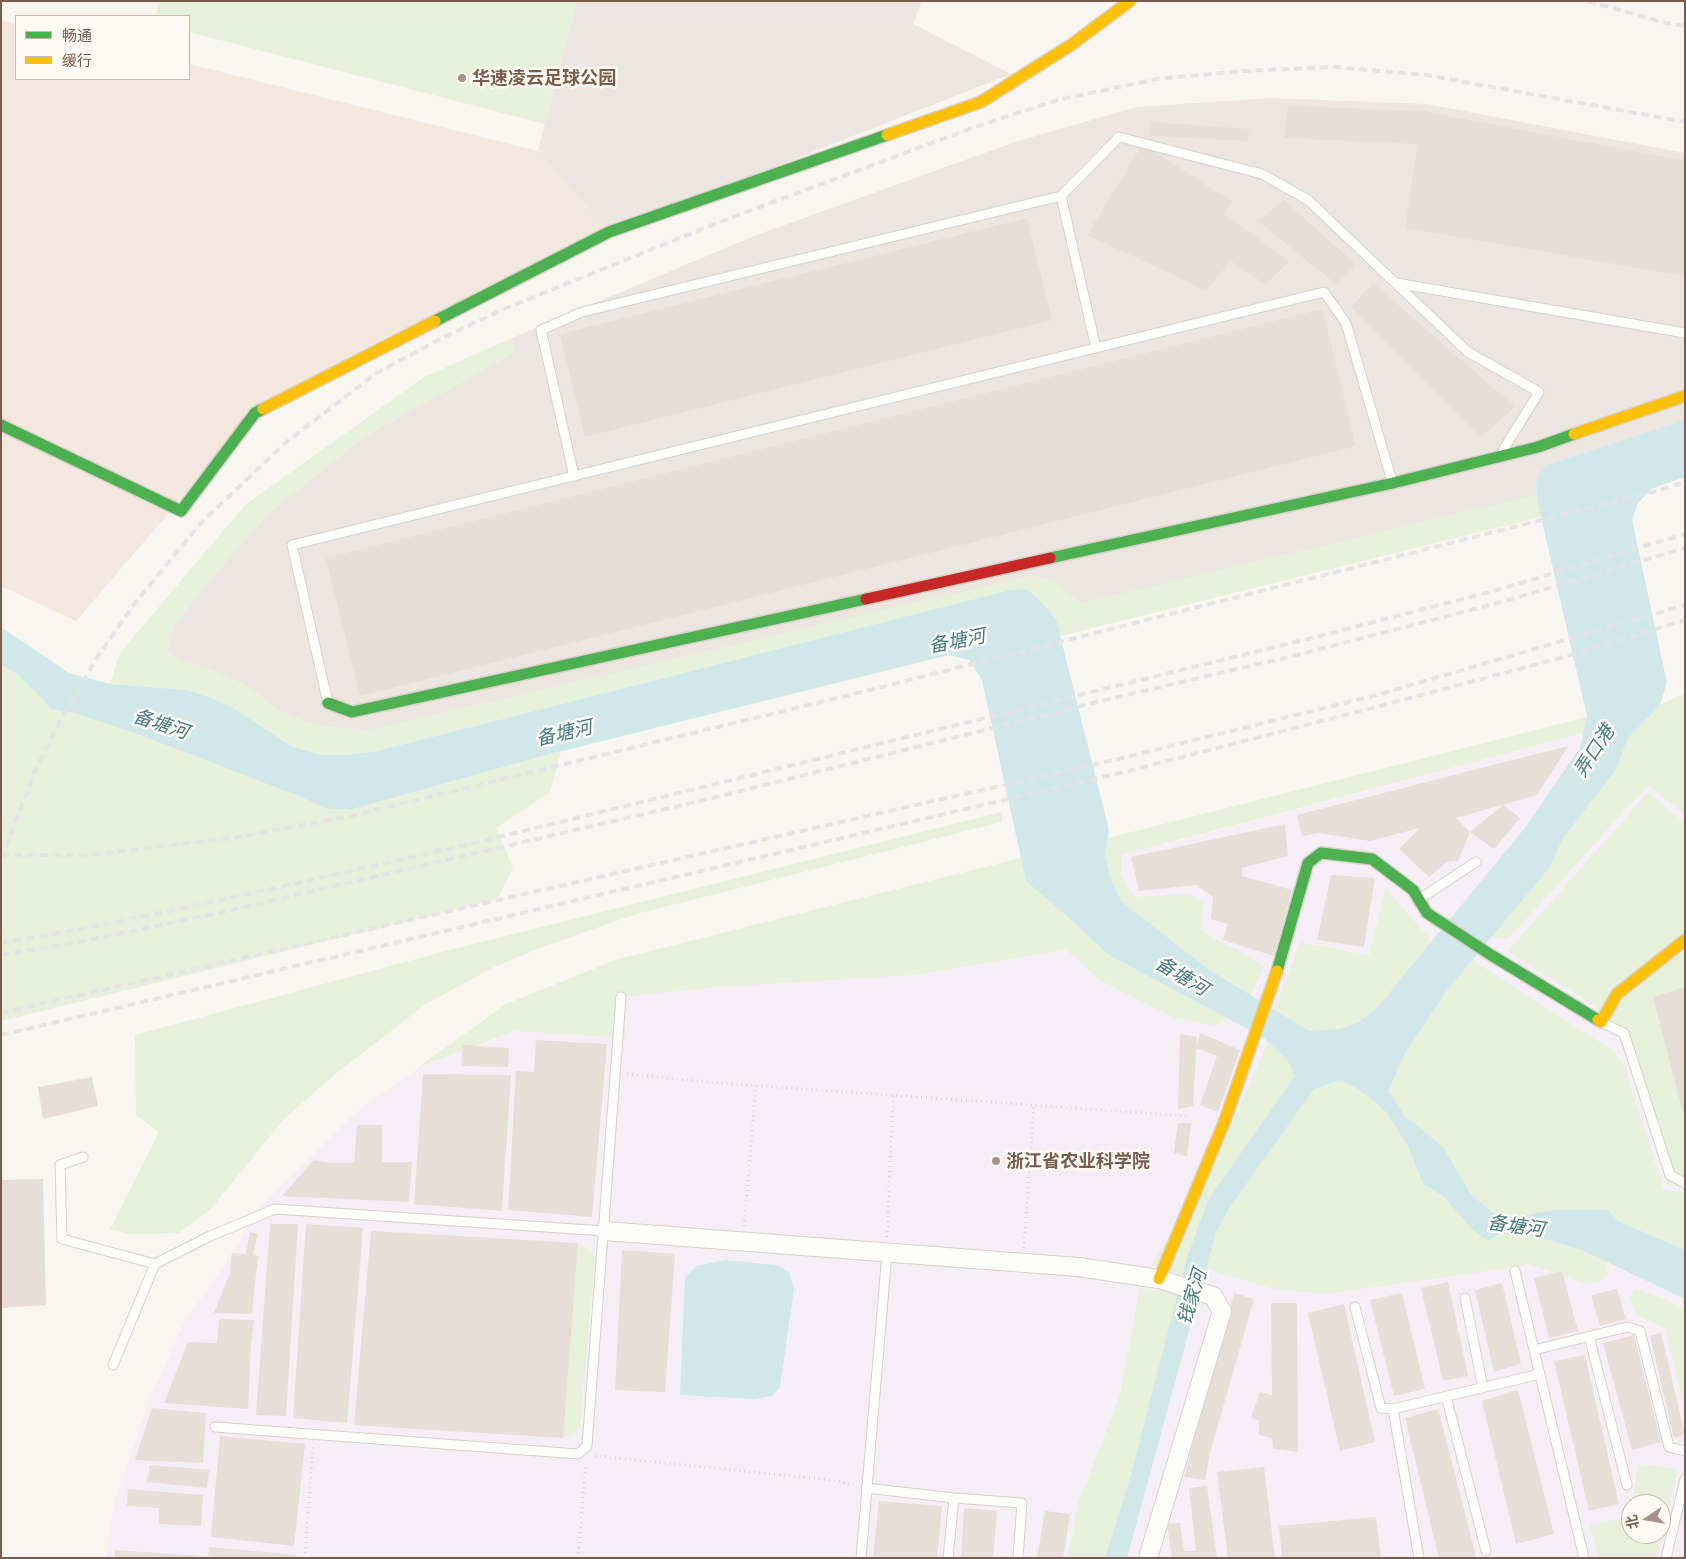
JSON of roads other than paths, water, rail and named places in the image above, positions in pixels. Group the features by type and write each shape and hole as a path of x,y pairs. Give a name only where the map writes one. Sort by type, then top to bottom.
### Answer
{"street":[{"path":"1,424 181,512 255,414 609,232 981,102 1071,45 1130,1"},
{"path":"328,703 352,712 1393,483 1538,447 1685,396"},
{"path":"1159,1279 1213,1153 1251,1048 1272,989 1308,863 1321,853 1372,859 1413,890 1427,913 1491,955 1601,1022 1616,994 1685,940"},
{"path":"604,1231 1078,1267 1159,1279 1213,1296 1222,1311 1148,1558"}],"lane":[{"path":"574,476 541,330 582,312 1061,196 1119,137 1262,174 1308,200 1468,352 1540,392 1499,457"},
{"path":"1061,196 1096,348"},
{"path":"1396,283 1685,334"},
{"path":"328,703 292,545 1324,292 1346,323 1393,483"},
{"path":"1419,900 1476,862"},
{"path":"215,1427 578,1454 587,1446 621,997"},
{"path":"1601,1022 1624,1033 1670,1175 1685,1183"},
{"path":"83,1157 60,1165 62,1239 154,1264"},
{"path":"113,1365 154,1264 208,1237 275,1208 604,1231"},
{"path":"861,1558 886,1253"},
{"path":"1515,1271 1584,1558"},
{"path":"1465,1298 1483,1388"},
{"path":"1356,1307 1381,1408 1393,1409 1540,1374"},
{"path":"1534,1350 1627,1327 1640,1331 1669,1447 1685,1451"},
{"path":"1589,1336 1626,1485"},
{"path":"1446,1396 1486,1551"},
{"path":"1393,1409 1420,1558"},
{"path":"1666,1558 1685,1479"},
{"path":"866,1488 954,1498 1022,1503 1018,1558"},
{"path":"948,1558 954,1498"}],"water":[{"path":"1685,420 1685,477 1651,489 1638,503 1632,520 1667,683 1660,705 1628,738 1615,771 1563,838 1550,867 1448,989 1405,1053 1388,1091 1405,1116 1443,1147 1470,1193 1491,1212 1506,1216 1556,1210 1608,1210 1618,1221 1685,1250 1685,1299 1584,1251 1549,1240 1500,1233 1488,1241 1472,1229 1444,1197 1423,1184 1408,1146 1386,1112 1373,1100 1341,1080 1314,1089 1229,1208 1216,1232 1127,1558 1105,1558 1131,1475 1187,1258 1208,1200 1295,1076 1288,1061 1264,1038 1109,955 1026,881 982,680 969,660 949,655 550,754 353,809 327,809 301,797 137,734 74,713 51,709 16,673 1,665 1,627 69,673 110,684 187,690 212,698 235,709 291,746 320,755 344,755 373,752 1010,590 1027,589 1040,600 1056,619 1109,830 1105,855 1110,877 1121,901 1208,969 1309,1031 1340,1029 1359,1022 1377,1008 1524,829 1580,748 1587,716 1538,504 1536,485 1539,474 1549,464"},
{"path":"725,1260 776,1265 789,1272 794,1288 780,1387 772,1396 755,1399 680,1395 685,1277 697,1266"}],"railway":[{"path":"1588,1 1665,23 1685,26"},
{"path":"1,859 36,769 58,724 98,656 135,603 200,524 284,444 375,374 440,339 504,309 722,221 975,127 1057,100 1157,79 1243,71 1335,67 1426,75 1685,122"},
{"path":"1,855 86,855 234,838 351,816 858,693 1656,491 1685,482"},
{"path":"1,943 213,902 470,844 1316,637 1497,590 1685,534"},
{"path":"1,955 84,941 214,914 700,801 1097,702 1301,654 1498,603 1685,548"},
{"path":"1,1013 1114,760 1377,695 1685,605"},
{"path":"1,1035 1120,773 1564,657 1685,620"}],"place":[{"name":"华速凌云足球公园","path":"462,78"},
{"name":"浙江省农业科学院","path":"996,1161"}],"water label":[{"name":"备塘河","path":"957,641"},
{"name":"备塘河","path":"161,724"},
{"name":"备塘河","path":"564,733"},
{"name":"弄口港","path":"1594,751"},
{"name":"备塘河","path":"1182,976"},
{"name":"备塘河","path":"1516,1226"},
{"name":"钱家河","path":"1192,1297"}]}
